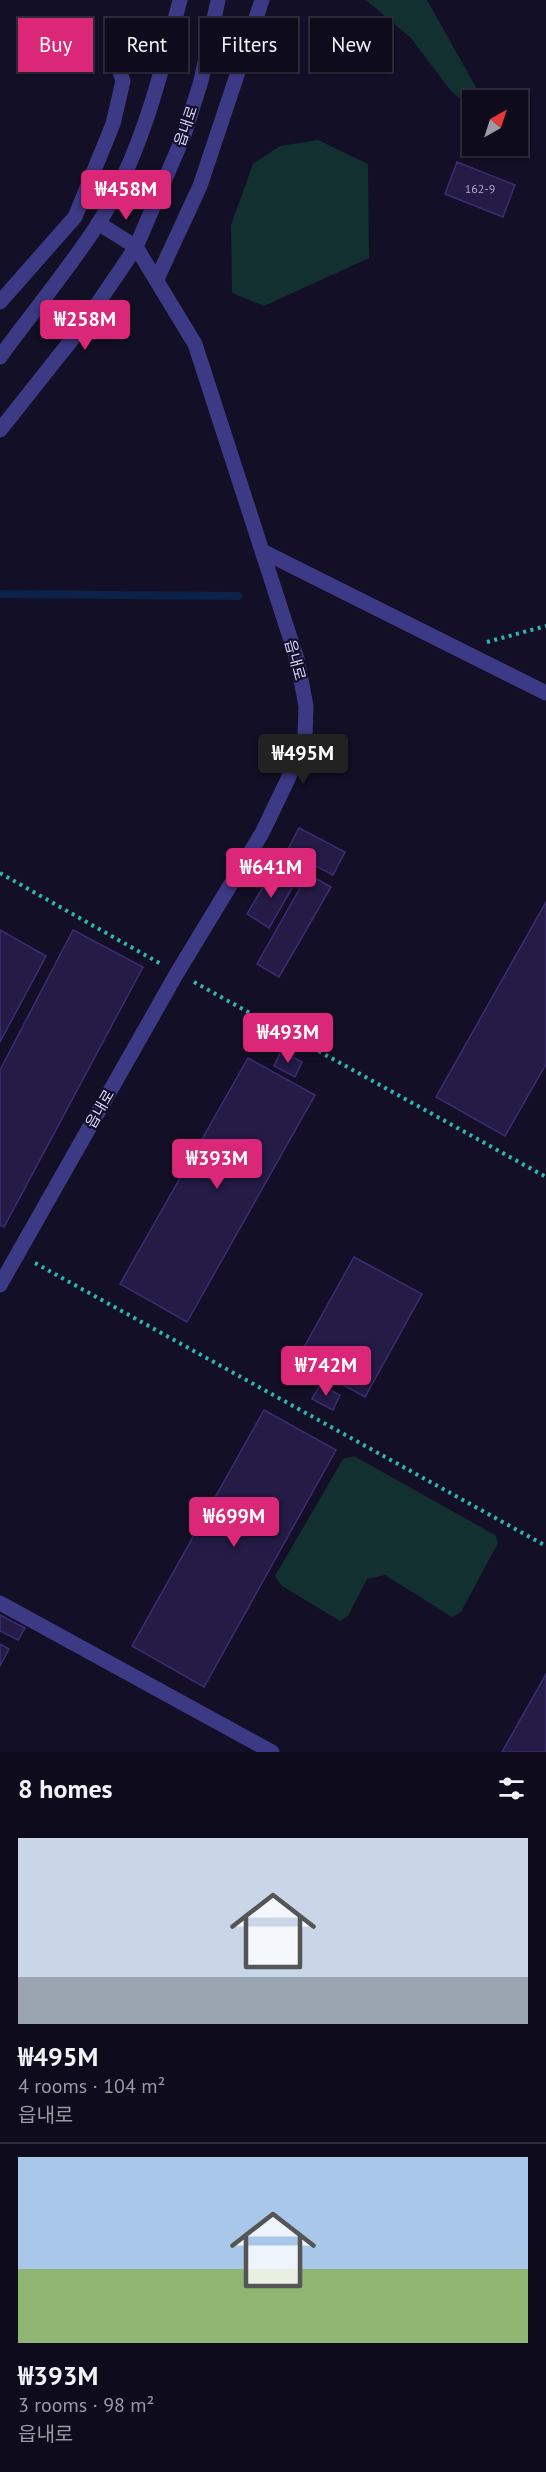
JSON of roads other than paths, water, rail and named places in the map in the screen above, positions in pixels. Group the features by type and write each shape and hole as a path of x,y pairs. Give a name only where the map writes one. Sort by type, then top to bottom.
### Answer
{"street":[{"path":"0,357 99,223 136,142 166,55 180,0"},
{"name":"읍내로","path":"0,1285 177,973 262,833 305,737 306,706 297,659 195,344 136,247 184,135 201,81 218,0"},
{"path":"157,279 200,186 262,0"},
{"path":"0,302 75,217 113,124 123,81 120,72"},
{"path":"0,429 81,328 136,247 99,223"},
{"path":"262,551 546,693"},
{"path":"0,1602 272,1752"}],"waterway":[{"path":"0,594 238,596"}]}
